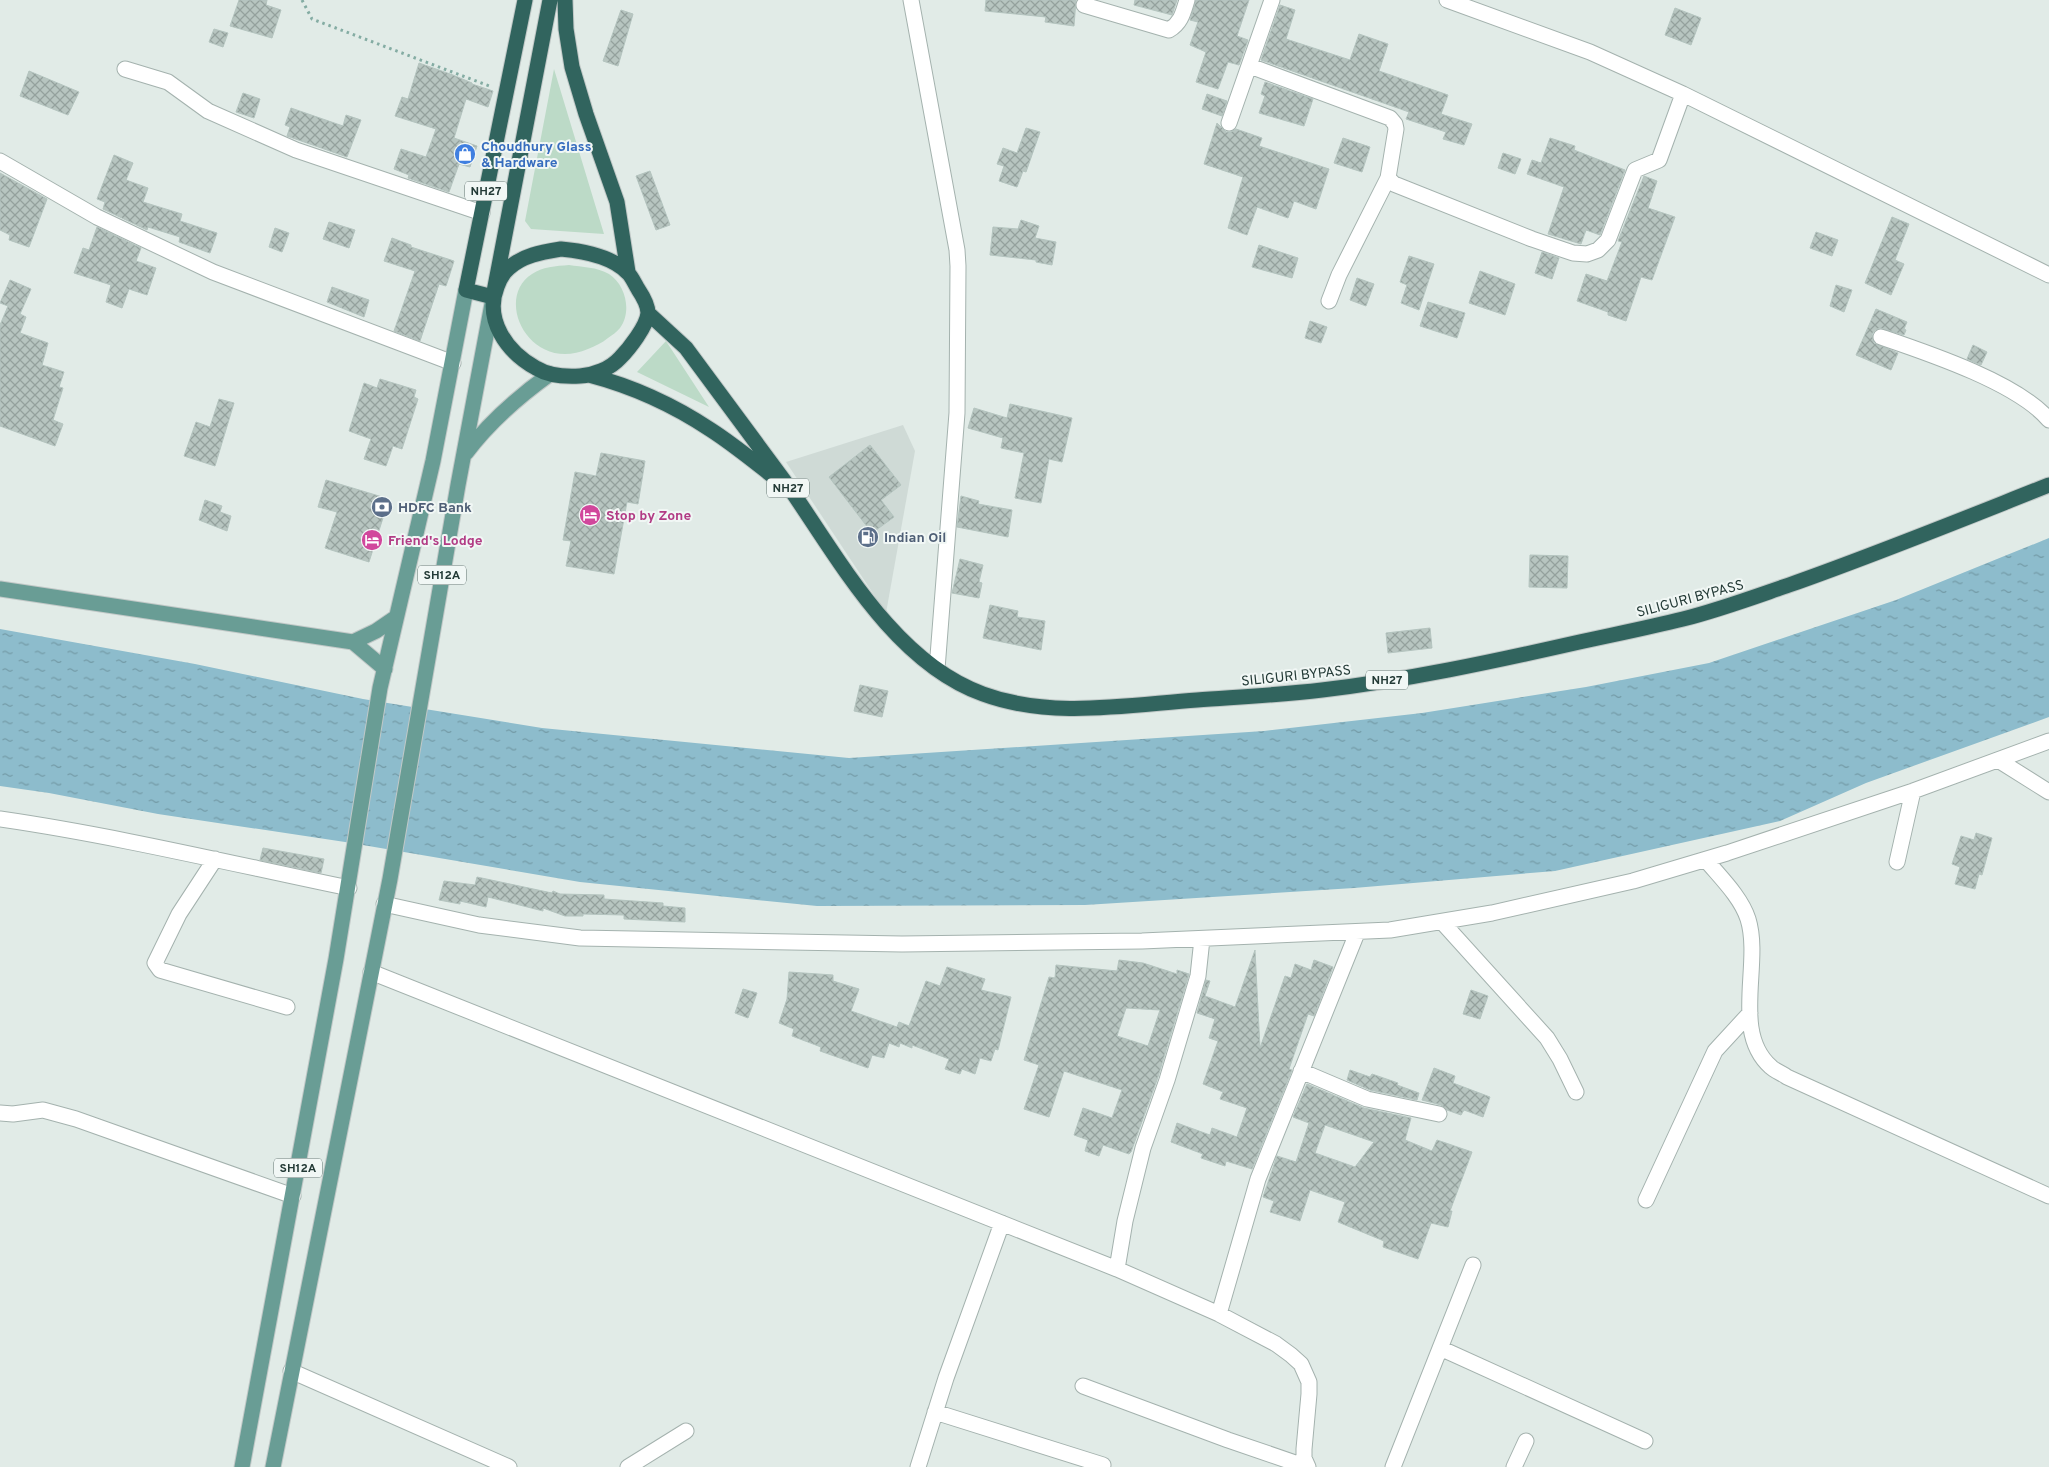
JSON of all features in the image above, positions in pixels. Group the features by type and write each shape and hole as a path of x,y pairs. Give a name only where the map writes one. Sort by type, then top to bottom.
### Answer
{"highway":[{"name":"NH27","path":"466,290 525,0"},
{"name":"NH27","path":"550,0 493,297 494,321 504,340 524,361 550,374 563,377 589,375 615,364 641,330 648,314"},
{"name":"NH27","path":"565,0 566,29 572,67 586,114 617,202 628,272 641,294 648,314 686,348 791,490"},
{"name":"NH27","path":"493,297 499,281 508,269 522,259 540,252 561,249 583,251 606,259 628,272"},
{"path":"466,290 493,297"},
{"name":"NH27","path":"589,375 658,401 710,429 791,490"},
{"name":"SILIGURI BYPASS","path":"791,490 851,578 883,619 913,651 937,669 981,694 1022,706 1100,708 1284,693 1397,679 1491,662 1685,619 1812,577 2049,485"}],"main road":[{"name":"SH12A","path":"242,1467 352,868 380,688 395,618 414,550 453,363 466,290"},
{"name":"SH12A","path":"273,1467 390,879 493,297"},
{"name":"SH12A","path":"464,456 482,431 512,402 550,374"},
{"path":"0,589 353,642 385,669"},
{"path":"353,642 376,631 395,618"}],"street":[{"path":"911,0 957,250 958,266 957,413 937,669"},
{"path":"1084,4 1169,30 1176,26 1181,19 1187,0"},
{"path":"1229,123 1272,0"},
{"path":"1447,0 1590,52 1683,94 1733,117 2049,276"},
{"path":"1250,66 1390,118 1396,124 1388,178 1339,275 1329,302"},
{"path":"125,69 168,82 208,111 296,150 482,213"},
{"path":"1388,178 1394,184 1532,239 1574,253 1592,254 1604,246 1608,240 1635,170 1659,160 1683,94"},
{"path":"0,161 97,217 214,272 453,363"},
{"path":"1881,337 1923,351 2004,388 2034,406 2049,420"},
{"path":"384,904 479,925 580,938 902,944 1202,939 1390,930 1443,923 1632,881 1706,860 1913,791 2049,741"},
{"path":"1998,760 2049,792"},
{"path":"1897,862 1913,791"},
{"path":"0,819 51,826 348,888"},
{"path":"215,859 179,914 156,963 160,970 287,1007"},
{"path":"1706,860 1741,904 1748,919 1752,960 1751,1035 1758,1052 1770,1066 1787,1076 2049,1196"},
{"path":"1443,923 1547,1038 1560,1059 1576,1092"},
{"path":"1219,1314 1258,1179 1357,933"},
{"path":"1117,1269 1125,1221 1143,1148 1167,1080 1198,976 1202,939"},
{"path":"371,972 1117,1269 1219,1314 1276,1344 1301,1364 1309,1382 1310,1394 1304,1449 1304,1458 1308,1467"},
{"path":"1646,1200 1715,1050 1750,1013"},
{"path":"1301,1071 1367,1100 1439,1114"},
{"path":"0,1113 13,1114 43,1110 293,1196"},
{"path":"918,1467 946,1378 1002,1223"},
{"path":"1393,1467 1473,1264"},
{"path":"1440,1348 1645,1441"},
{"path":"291,1371 509,1467"},
{"path":"1083,1386 1228,1440 1308,1467"},
{"path":"935,1412 1103,1465"},
{"path":"628,1467 686,1431"},
{"path":"1514,1467 1526,1441"}],"path":[{"path":"302,0 312,19 506,92"}],"shaded area":[{"name":"Indian Oil","path":"903,425 915,451 886,613 786,462"}],"green space":[{"path":"554,69 604,234 531,229 525,221"},
{"path":"569,265 604,272 615,279 623,292 626,314 620,328 603,341 588,349 567,354 549,351 535,343 524,330 517,315 516,300 521,285 532,274 545,268"},
{"path":"666,341 709,407 637,372"}],"water":[{"path":"2049,538 2049,717 1866,783 1780,821 1555,871 1354,888 1085,905 817,906 580,882 345,842 158,814 49,793 0,786 0,629 195,664 363,699 542,728 849,758 1264,731 1422,713 1586,687 1709,663 1896,600"}],"building":[{"path":"239,0 267,0 266,5 281,10 272,38 230,26"},
{"path":"986,0 1076,0 1074,26 1045,22 1046,17 985,11"},
{"path":"1135,0 1177,0 1172,15 1134,5"},
{"path":"1196,0 1249,0 1237,36 1248,40 1239,65 1228,62 1218,89 1196,82 1206,52 1190,45 1198,22 1190,20"},
{"path":"1280,5 1295,10 1286,39 1350,60 1359,34 1388,44 1379,71 1448,95 1441,114 1472,124 1464,145 1443,139 1446,132 1406,119 1409,112 1261,60"},
{"path":"1675,8 1701,18 1691,45 1665,35"},
{"path":"621,10 633,14 618,66 603,61"},
{"path":"214,29 228,33 223,47 209,42"},
{"path":"419,63 493,91 488,107 466,99 454,138 477,146 470,167 459,164 449,192 408,178 409,175 394,169 401,149 426,157 436,129 395,116 402,97 408,99"},
{"path":"29,71 79,92 68,115 20,96"},
{"path":"1265,82 1313,99 1304,126 1259,113 1265,96 1261,94"},
{"path":"243,93 260,99 254,118 236,112"},
{"path":"1207,94 1227,101 1222,116 1202,109"},
{"path":"291,108 343,126 346,115 361,120 347,157 287,136 290,127 285,125"},
{"path":"1217,123 1226,132 1236,129 1262,138 1259,146 1329,169 1316,209 1294,201 1288,218 1257,207 1247,235 1228,228 1243,177 1204,164"},
{"path":"1026,128 1040,132 1026,172 1023,171 1017,187 999,181 1004,166 997,164 1003,148 1017,153"},
{"path":"1343,138 1370,147 1362,172 1334,163"},
{"path":"1550,138 1575,146 1574,150 1625,170 1600,235 1586,230 1581,244 1548,234 1564,187 1527,174 1532,160 1541,163"},
{"path":"1503,153 1521,159 1515,174 1498,168"},
{"path":"114,155 133,163 126,180 148,188 143,202 182,214 180,221 217,233 210,253 179,242 180,237 148,227 147,230 103,209 105,202 97,199"},
{"path":"650,171 670,225 656,230 636,176"},
{"path":"0,173 47,199 29,247 9,240 10,235 0,230"},
{"path":"1644,176 1657,181 1648,208 1675,217 1652,280 1641,277 1626,321 1608,315 1608,312 1577,301 1586,274 1607,281 1622,242 1618,241"},
{"path":"1892,217 1909,224 1895,260 1904,264 1891,295 1865,283"},
{"path":"1021,220 1039,226 1035,238 1056,242 1052,265 1036,262 1036,260 990,255 993,227 1018,229"},
{"path":"329,222 355,230 349,248 323,239"},
{"path":"97,227 141,248 136,261 156,268 147,295 129,289 122,308 106,302 111,285 74,273 83,248 89,250"},
{"path":"275,228 289,233 282,252 269,247"},
{"path":"1816,232 1838,240 1832,256 1810,248"},
{"path":"392,238 411,245 411,247 454,261 446,286 439,284 420,341 394,331 415,271 384,261"},
{"path":"1259,245 1298,258 1292,278 1252,267"},
{"path":"1542,252 1559,258 1552,279 1535,273"},
{"path":"1409,256 1434,264 1419,310 1401,303 1407,285 1400,282"},
{"path":"1480,271 1515,284 1505,315 1469,303"},
{"path":"1357,278 1374,284 1366,306 1350,300"},
{"path":"10,280 31,289 20,314 26,317 20,333 48,343 42,365 64,372 59,387 63,388 53,420 63,424 55,446 0,426 0,325 8,306 0,303"},
{"path":"1836,285 1852,290 1844,312 1830,306"},
{"path":"332,287 369,300 364,317 327,302"},
{"path":"1428,302 1465,313 1457,338 1420,326"},
{"path":"1876,309 1907,322 1904,335 1880,328 1872,334 1874,343 1898,353 1891,370 1856,355"},
{"path":"1310,321 1327,327 1321,343 1305,338"},
{"path":"1973,345 1987,352 1981,365 1967,359"},
{"path":"380,379 416,390 414,397 418,399 402,449 393,446 386,466 364,459 371,439 349,431 364,383 377,388"},
{"path":"219,399 234,403 215,466 184,456 196,422 210,427"},
{"path":"1010,404 1072,418 1062,462 1049,459 1041,503 1015,498 1024,453 1001,448 1003,438 968,428 974,408 1007,418"},
{"path":"870,445 901,485 881,500 894,517 872,533 829,477"},
{"name":"Stop by Zone","path":"601,453 645,461 638,504 627,502 614,574 566,566 571,541 563,540 575,472 596,476"},
{"path":"326,480 389,499 369,562 325,548 337,512 318,507"},
{"path":"961,496 979,501 978,504 1012,510 1008,537 957,527"},
{"path":"205,500 222,506 220,512 231,516 227,531 199,520"},
{"path":"1530,555 1568,556 1567,588 1529,587"},
{"path":"960,559 983,565 979,582 982,583 979,598 952,593"},
{"path":"990,605 1018,611 1017,617 1045,621 1041,650 983,638"},
{"path":"1430,628 1432,648 1388,653 1386,633"},
{"path":"860,685 888,691 882,717 854,711"},
{"path":"1976,833 1992,838 1982,875 1979,874 1975,889 1955,884 1960,867 1952,864 1961,836 1974,840"},
{"path":"263,848 324,859 321,873 260,860"},
{"path":"477,877 552,893 553,891 560,894 604,895 604,899 663,903 663,906 685,908 685,922 624,919 624,915 583,914 583,916 565,916 543,908 543,911 488,897 486,907 460,901 460,904 439,900 444,881 475,885"},
{"path":"1255,950 1260,1048 1285,976 1291,978 1295,964 1311,970 1314,960 1333,967 1314,1016 1308,1014 1289,1069 1292,1070 1252,1169 1226,1161 1225,1166 1201,1158 1203,1154 1171,1142 1177,1123 1210,1135 1212,1128 1237,1137 1247,1108 1220,1099 1223,1092 1203,1084 1218,1041 1209,1038 1215,1019 1197,1013 1206,980 1210,981 1205,996 1235,1007"},
{"path":"1119,960 1143,963 1177,974 1177,970 1189,974 1158,1077 1131,1152 1129,1154 1103,1145 1099,1156 1085,1151 1088,1140 1074,1135 1083,1108 1112,1118 1122,1090 1064,1071 1049,1117 1024,1109 1039,1065 1024,1060 1049,977 1055,978 1056,965 1117,971","holes":["1126,1008 1160,1010 1148,1046 1117,1036"]},
{"path":"947,967 985,979 981,990 1011,997 998,1050 995,1049 991,1061 980,1058 975,1074 962,1069 960,1074 945,1069 949,1059 912,1045 912,1048 900,1043 899,1047 889,1043 884,1058 872,1055 868,1068 820,1051 821,1047 792,1036 794,1029 779,1023 787,999 789,972 833,975 833,981 859,989 851,1011 897,1027 899,1022 909,1026 926,981 940,986"},
{"path":"743,989 757,993 748,1018 735,1013"},
{"path":"1471,990 1488,996 1480,1019 1463,1014"},
{"path":"1434,1068 1455,1076 1453,1083 1490,1097 1483,1117 1464,1110 1461,1115 1447,1110 1441,1105 1422,1100"},
{"path":"1350,1070 1370,1077 1372,1074 1398,1083 1397,1085 1419,1093 1417,1100 1370,1090 1347,1080"},
{"path":"1307,1084 1364,1108 1411,1118 1405,1140 1432,1151 1437,1140 1472,1152 1450,1211 1452,1211 1448,1227 1431,1223 1418,1259 1383,1247 1384,1241 1338,1222 1345,1202 1310,1190 1300,1221 1270,1212 1274,1201 1263,1197 1277,1156 1296,1162 1309,1123 1293,1117","holes":["1325,1125 1374,1142 1355,1167 1315,1153"]}],"place":[{"name":"Choudhury Glass & Hardware","path":"465,154"},
{"name":"HDFC Bank","path":"382,507"},
{"name":"Stop by Zone","path":"590,515"},
{"name":"Indian Oil","path":"868,537"},
{"name":"Friend's Lodge","path":"372,540"}]}
